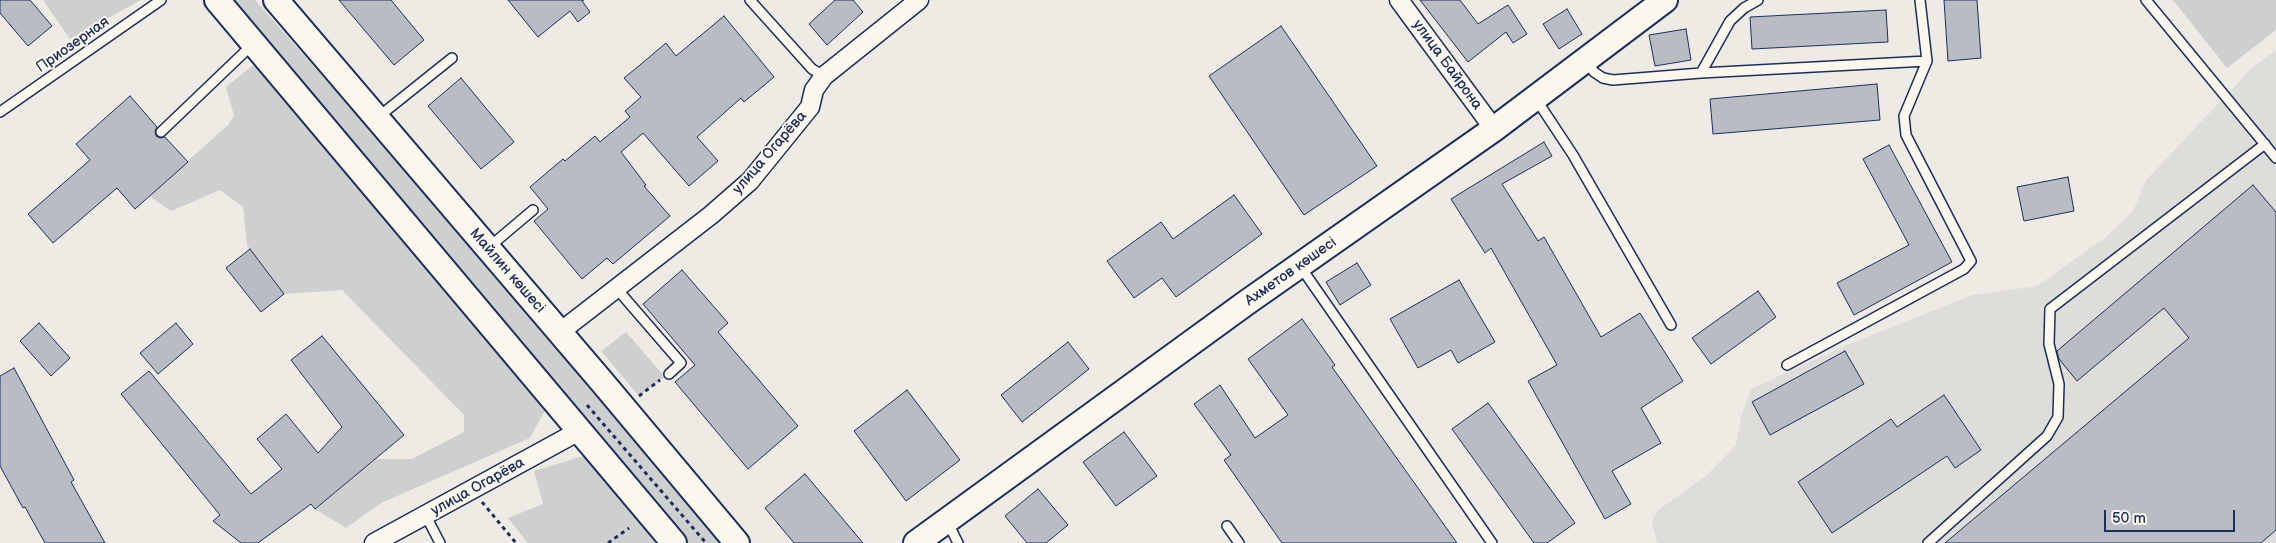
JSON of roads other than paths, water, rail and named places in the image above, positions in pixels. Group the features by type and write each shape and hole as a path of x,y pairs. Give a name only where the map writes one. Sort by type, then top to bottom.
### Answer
{"main road":[{"path":"217,0 581,430 674,543"},
{"name":"Майлин көшесі","path":"276,0 560,332 737,543"},
{"name":"Ахметов көшесі","path":"916,543 1300,266 1536,99 1665,0"}],"street":[{"name":"улица Огарёва","path":"560,332 711,216 750,180 810,107 814,90 824,76 919,0"},
{"name":"улица Байрона","path":"1399,0 1494,129"},
{"name":"улица Огарёва","path":"374,543 581,430"}],"lane":[{"name":"Приозерная","path":"0,112 161,0"},
{"path":"750,0 812,69 824,76"},
{"path":"1702,73 1730,21 1744,8 1758,0"},
{"path":"1787,365 1964,269 1971,262 1906,135 1904,116 1927,61 1920,0"},
{"path":"2146,0 2276,158"},
{"path":"161,132 254,43"},
{"path":"376,118 452,58"},
{"path":"1586,60 1594,72 1603,78 1613,80 1702,73 1927,61"},
{"path":"1536,99 1573,155 1671,325"},
{"path":"1928,543 2046,436 2058,417 2059,384 2049,344 2050,309 2264,144"},
{"path":"488,248 533,210"},
{"path":"1300,266 1492,543"},
{"path":"617,289 681,363 669,374"},
{"path":"426,516 440,543"},
{"path":"946,521 958,543"},
{"path":"1227,526 1239,543"}]}
